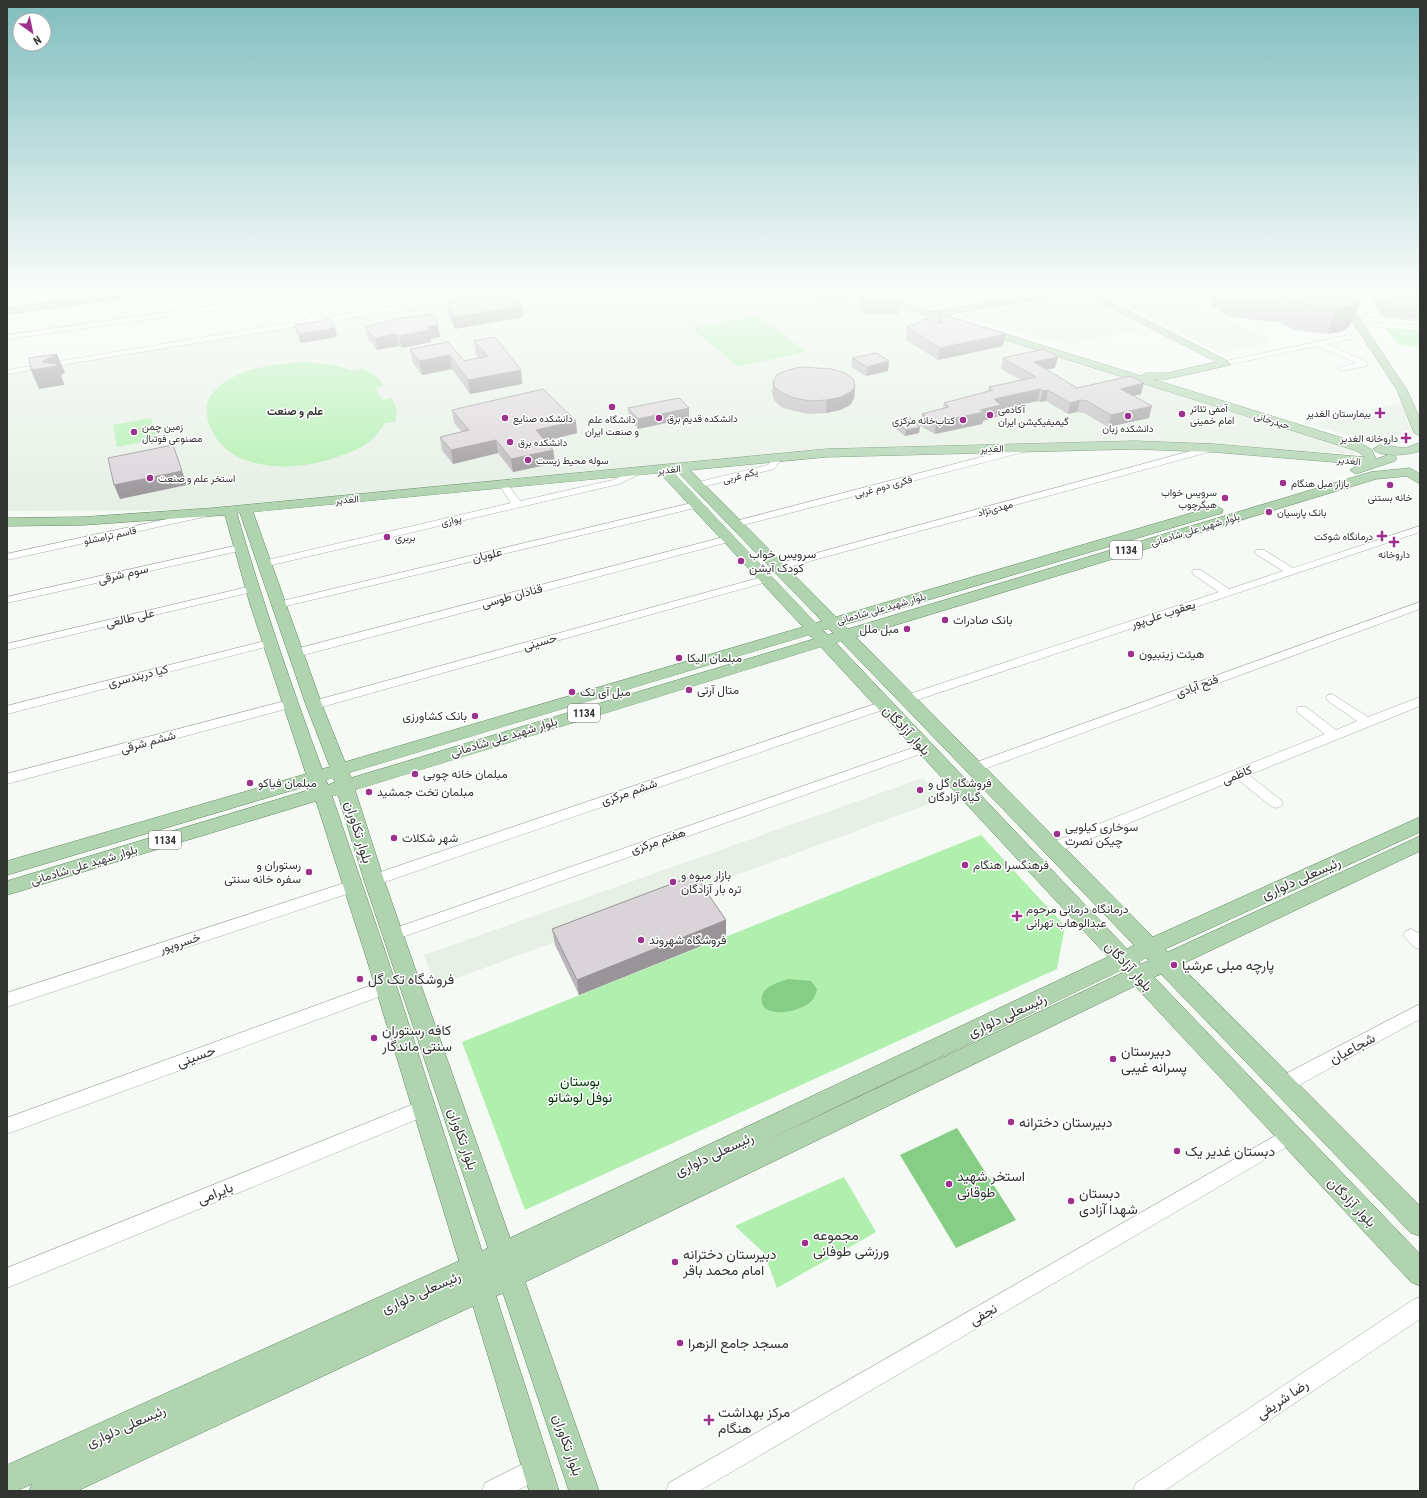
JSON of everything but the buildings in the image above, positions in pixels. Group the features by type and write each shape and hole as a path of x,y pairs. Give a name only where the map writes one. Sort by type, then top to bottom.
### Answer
{"main road":[{"name":"حیدرخانی","path":"1091,364 1358,446 1367,451 1373,469"},
{"path":"1126,375 1167,376 1222,364"},
{"path":"1385,364 1402,390 1420,433"},
{"path":"1394,364 1416,398"},
{"name":"حیدرخانی","path":"1167,376 1166,382 1175,387 1370,447 1406,452"},
{"name":"الغدیر","path":"7,522 83,520 213,512 663,470 826,453 1135,445 1213,448 1332,458 1373,469"},
{"name":"بلوار شهید علی شادمانی","path":"837,628 1373,469 1391,458 1394,454 1420,447"},
{"path":"1406,452 1420,453"},
{"name":"الغدیر","path":"1332,458 1349,470"},
{"path":"1391,458 1398,467 1417,475"},
{"name":"بلوار آزادگان","path":"680,468 1420,1224"},
{"path":"1373,469 1420,487"},
{"name":"بلوار شهید علی شادمانی","path":"837,628 1349,470 1373,469 1417,475"},
{"name":"بلوار آزادگان","path":"663,470 1289,1136 1420,1273"},
{"name":"بلوار تکاوران","path":"236,510 239,548 289,704 320,785 364,883 392,935 584,1491"},
{"name":"بلوار تکاوران","path":"236,510 263,564 314,705 343,778 386,987 544,1491"},
{"name":"1134","path":"817,634 837,628"},
{"name":"بلوار شهید علی شادمانی","path":"343,778 817,634"},
{"name":"1134","path":"320,785 343,778"},
{"name":"بلوار شهید علی شادمانی","path":"7,868 320,785"},
{"name":"بلوار شهید علی شادمانی","path":"7,888 320,785"},
{"name":"رئیسعلی دلواری","path":"44,1491 478,1278 1157,954 1420,824"},
{"name":"رئیسعلی دلواری","path":"1157,954 1420,843"},
{"name":"رئیسعلی دلواری","path":"7,1480 478,1278"}],"street":[{"path":"7,372 56,364"},
{"path":"1343,369 1364,364"},
{"name":"فکری دوم غربی","path":"736,524 1031,447"},
{"name":"مهدی‌نژاد","path":"777,567 1213,448"},
{"name":"یکم غربی","path":"698,485 771,467 777,458"},
{"name":"پوازی","path":"263,564 616,482 637,472"},
{"path":"506,488 517,505"},
{"name":"علویان","path":"278,605 696,504"},
{"name":"قاسم ترامشلو","path":"7,557 213,512"},
{"name":"یعقوب علی‌پور","path":"907,699 1420,529"},
{"name":"قنادان طوسی","path":"296,653 728,539"},
{"name":"سوم شرقی","path":"7,600 239,548"},
{"path":"1260,552 1292,572"},
{"path":"1197,572 1228,593"},
{"name":"حسینی","path":"314,705 766,580"},
{"name":"علی طالعی","path":"7,647 252,589"},
{"name":"فتح آبادی","path":"974,768 1420,605"},
{"name":"کیا دربندسری","path":"7,710 269,643"},
{"path":"1332,698 1367,722"},
{"name":"کاظمی","path":"1053,848 1420,700"},
{"name":"ششم شرقی","path":"7,779 289,704"},
{"name":"ششم مرکزی","path":"364,883 884,705"},
{"path":"1302,710 1335,735"},
{"name":"هفتم مرکزی","path":"392,935 924,748"},
{"path":"1239,774 1276,803"},
{"name":"خسروپور","path":"7,1000 364,883"},
{"name":"حسینی","path":"7,1126 386,987"},
{"name":"شجاعیان","path":"1284,1084 1420,1011"},
{"name":"بایرامی","path":"7,1278 424,1108"},
{"name":"نجفی","path":"677,1491 1289,1136"},
{"name":"رضا شریفی","path":"1144,1491 1420,1307"},
{"path":"493,1491 537,1468"}],"shaded area":[{"name":"دانشگاه علم و صنعت ایران","path":"69,364 1078,364 1355,451 1356,454 1133,441 825,448 479,483 177,510 7,511 7,374"},
{"name":"بیمارستان الغدیر","path":"1401,402 1414,439 1410,441 1381,446 1310,424"},
{"name":"بازار میوه و تره بار آزادگان","path":"923,778 943,799 435,986 424,955"},
{"path":"789,979 811,981 817,989 811,1002 788,1012 770,1011 765,1008 762,1003 763,993 770,986"},
{"path":"957,1128 1016,1220 956,1248 900,1155"}],"green space":[{"path":"279,364 323,364 334,365 355,371 363,368 376,376 384,386 375,388 382,400 392,398 397,410 395,422 385,423 380,431 362,447 331,459 297,466 261,464 244,460 229,452 217,440 207,417 209,398 220,386 241,373"},
{"path":"735,364 748,364 738,366"},
{"name":"زمین چمن مصنوعی فوتبال","path":"151,418 157,439 117,447 113,425"},
{"name":"بوستان نوفل لوشاتو","path":"981,835 1065,926 1057,969 525,1210 462,1042"},
{"name":"مجموعه ورزشی طوفانی","path":"844,1177 876,1232 777,1288 764,1253 735,1226"}],"place":[{"name":"دانشگاه علم و صنعت ایران","path":"612,407"},
{"name":"بیمارستان الغدیر","path":"1380,413"},
{"name":"آمفی تئاتر امام خمینی","path":"1182,414"},
{"name":"آکادمی گیمیفیکیشن ایران","path":"990,415"},
{"name":"دانشکده زبان","path":"1128,416"},
{"name":"دانشکده صنایع","path":"505,418"},
{"name":"دانشکده قدیم برق","path":"659,418"},
{"name":"کتاب‌خانه مرکزی","path":"963,420"},
{"name":"زمین چمن مصنوعی فوتبال","path":"134,432"},
{"name":"داروخانه الغدیر","path":"1406,438"},
{"name":"دانشکده برق","path":"510,442"},
{"name":"سوله محیط زیست","path":"528,460"},
{"name":"استخر علم و صنعت","path":"150,478"},
{"name":"بازار مبل هنگام","path":"1283,483"},
{"name":"خانه بستنی","path":"1390,485"},
{"name":"سرویس خواب هیگرچوب","path":"1225,498"},
{"name":"بانک پارسیان","path":"1269,512"},
{"name":"درمانگاه شوکت","path":"1382,536"},
{"name":"بربری","path":"387,537"},
{"name":"داروخانه","path":"1394,542"},
{"name":"سرویس خواب کودک آیشن","path":"741,561"},
{"name":"بانک صادرات","path":"945,620"},
{"name":"مبل ملل","path":"907,629"},
{"name":"هیئت زینبیون","path":"1131,654"},
{"name":"مبلمان الیکا","path":"679,658"},
{"name":"متال آرتی","path":"689,690"},
{"name":"مبل آی تک","path":"572,692"},
{"name":"بانک کشاورزی","path":"475,716"},
{"name":"مبلمان خانه چوبی","path":"415,774"},
{"name":"مبلمان فیاکو","path":"250,783"},
{"name":"فروشگاه گل و گیاه آزادگان","path":"920,790"},
{"name":"مبلمان تخت جمشید","path":"369,792"},
{"name":"سوخاری کیلویی چیکن نصرت","path":"1057,834"},
{"name":"شهر شکلات","path":"394,838"},
{"name":"فرهنگسرا هنگام","path":"965,865"},
{"name":"رستوران و سفره خانه سنتی","path":"309,872"},
{"name":"بازار میوه و تره بار آزادگان","path":"673,882"},
{"name":"درمانگاه درمانی مرحوم عبدالوهاب تهرانی","path":"1017,916"},
{"name":"فروشگاه شهروند","path":"641,940"},
{"name":"پارچه مبلی عرشیا","path":"1174,965"},
{"name":"فروشگاه تک گل","path":"360,979"},
{"name":"کافه رستوران سنتی ماندگار","path":"374,1038"},
{"name":"دبیرستان پسرانه غیبی","path":"1113,1059"},
{"name":"دبیرستان دخترانه","path":"1011,1122"},
{"name":"دبستان غدیر یک","path":"1177,1151"},
{"name":"استخر شهید طوقانی","path":"949,1184"},
{"name":"دبستان شهدا آزادی","path":"1071,1201"},
{"name":"مجموعه ورزشی طوفانی","path":"805,1243"},
{"name":"دبیرستان دخترانه امام محمد باقر","path":"675,1262"},
{"name":"مسجد جامع الزهرا","path":"680,1343"},
{"name":"مرکز بهداشت هنگام","path":"709,1420"}],"district":[{"name":"علم و صنعت","path":"295,411"}]}
